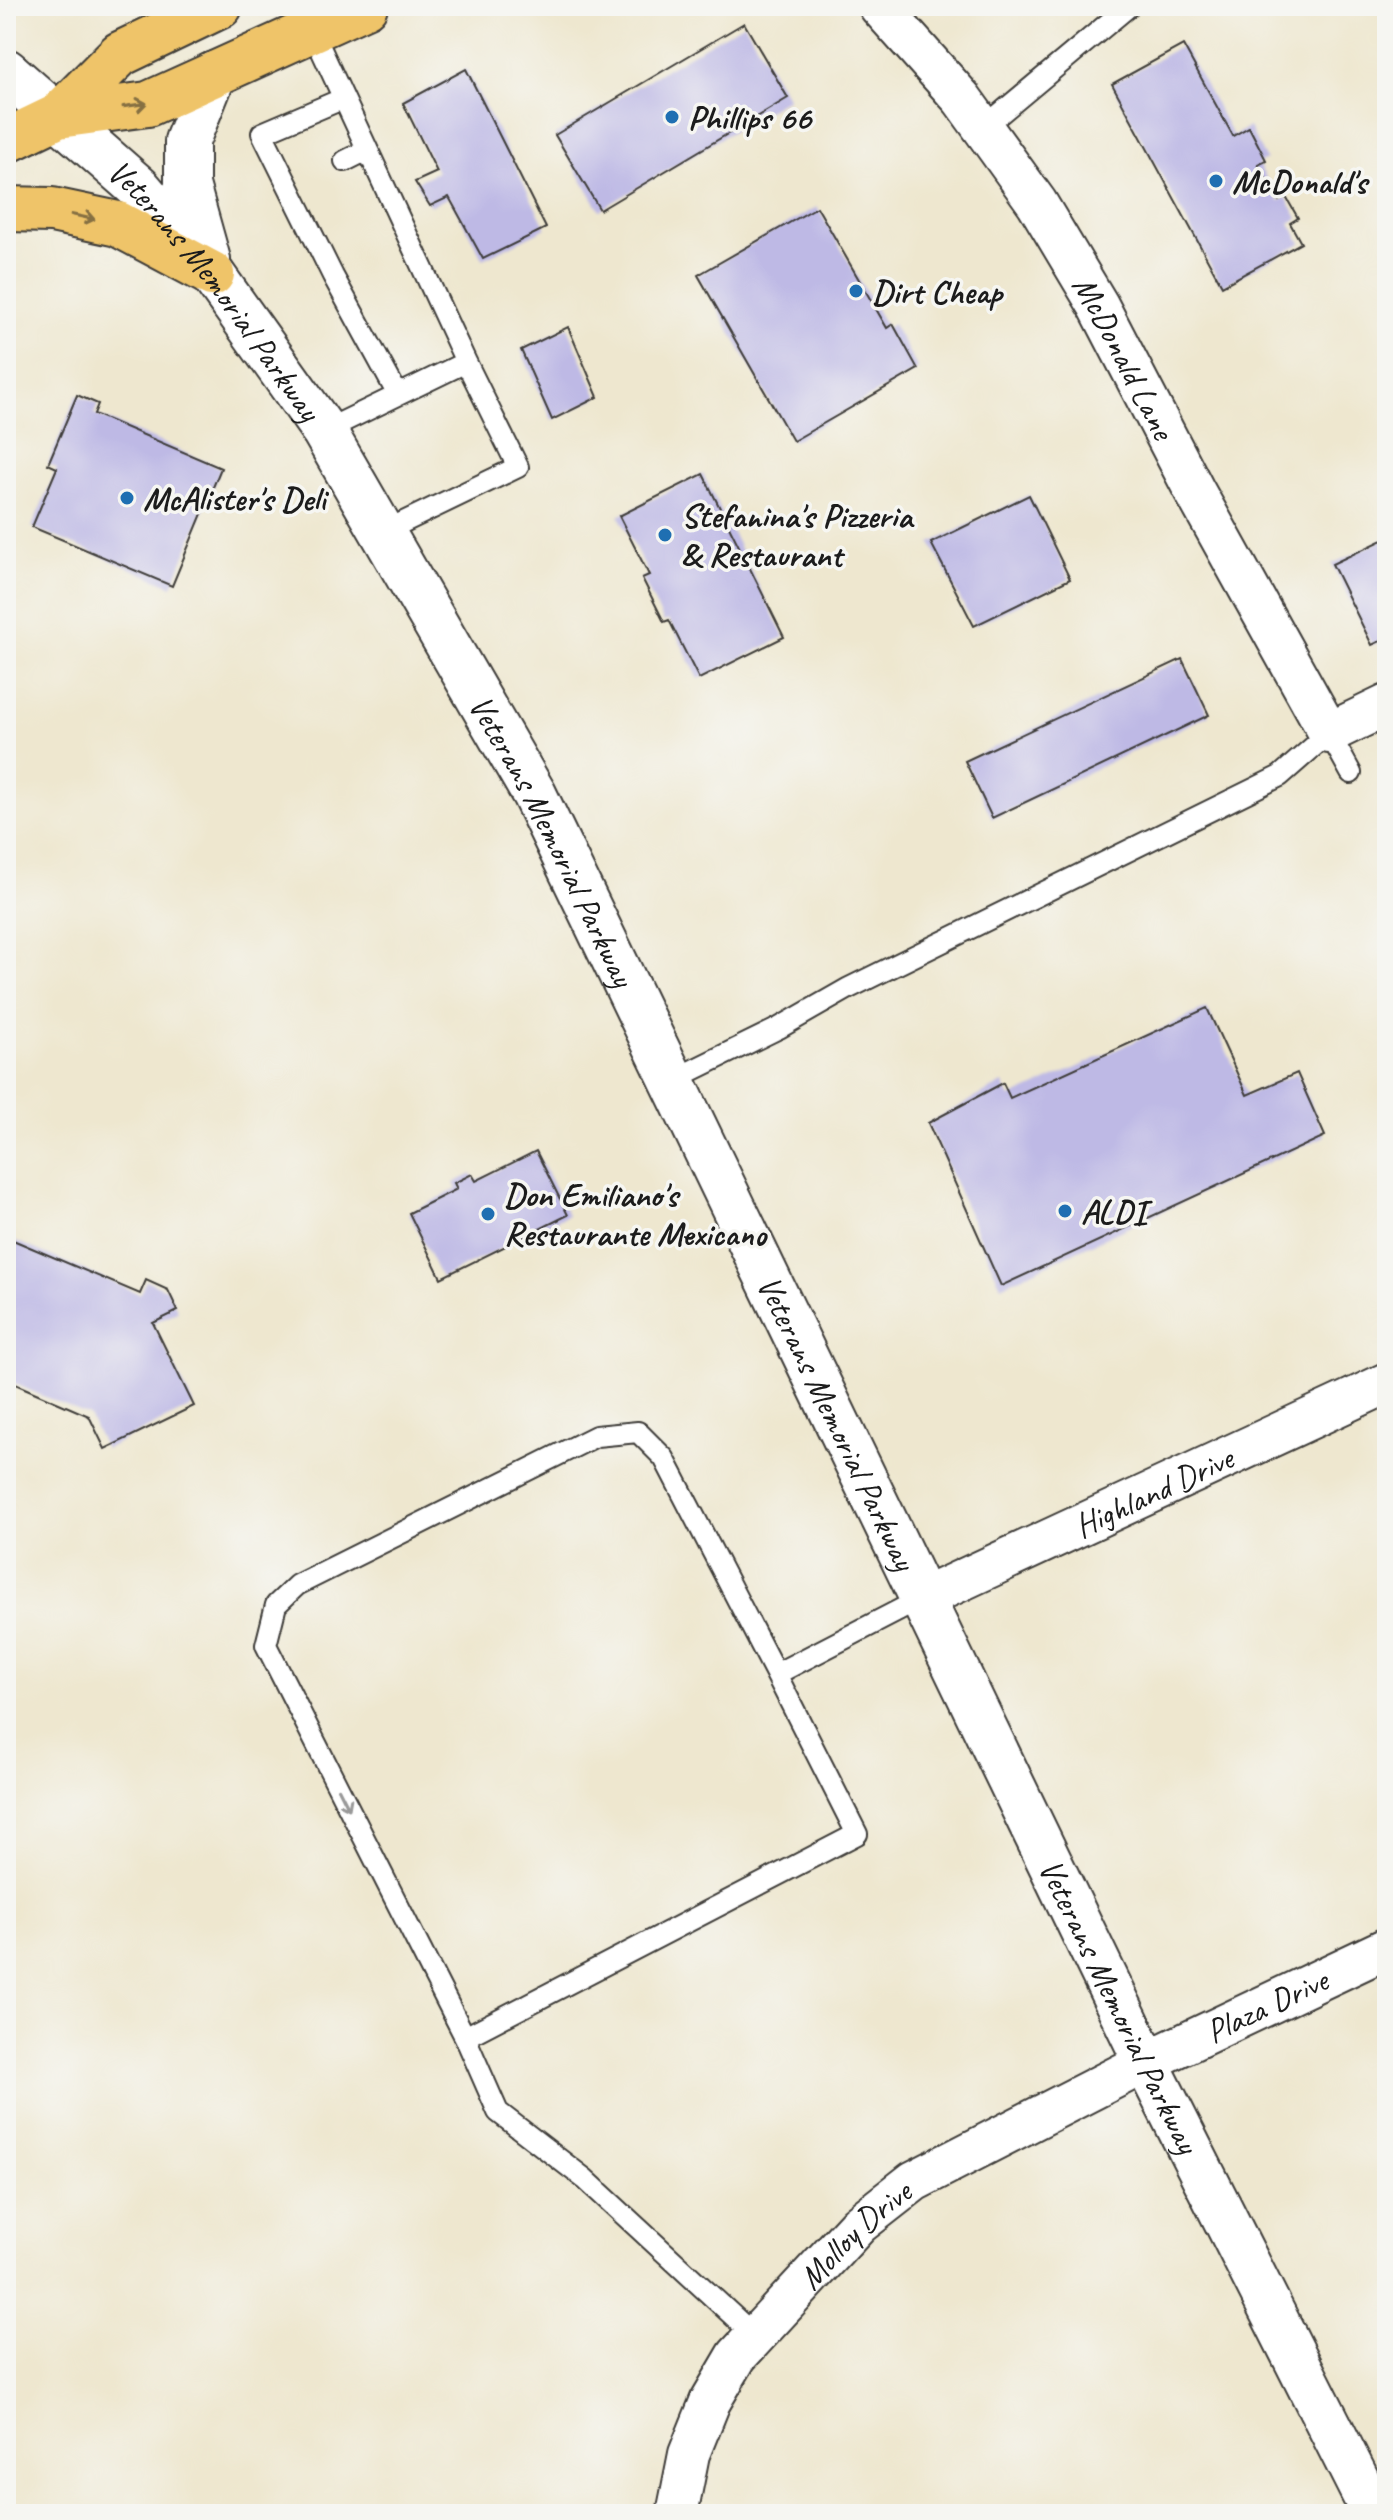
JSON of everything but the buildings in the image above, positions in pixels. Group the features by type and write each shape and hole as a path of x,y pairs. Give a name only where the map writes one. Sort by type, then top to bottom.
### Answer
{"main road":[{"path":"58,116 120,54 220,6"},
{"path":"6,141 58,116 148,104 365,6"},
{"path":"6,209 52,210 118,224 212,274"}],"street":[{"name":"McDonald Lane","path":"879,6 983,128 1037,203 1098,305 1194,490 1329,733"},
{"name":"Veterans Memorial Parkway","path":"6,71 139,188 212,274 324,431 534,794 675,1079 921,1599 1146,2062 1374,2514"},
{"path":"212,274 187,185 187,141 214,74"},
{"path":"1329,733 1387,705"},
{"name":"Highland Drive","path":"921,1599 1387,1383"},
{"name":"Plaza Drive","path":"1146,2062 1387,1948"},
{"name":"Molloy Drive","path":"677,2514 689,2454 710,2402 737,2356 859,2224 914,2181 1146,2062"}],"lane":[{"path":"983,128 1064,64 1129,6"},
{"path":"312,30 367,150 382,205 399,242 423,290 466,362 518,467 383,532"},
{"path":"342,99 262,133 297,186 366,320 398,395"},
{"path":"345,161 367,150"},
{"path":"324,431 466,362"},
{"path":"675,1079 779,1028 876,974 1280,776 1329,733"},
{"name":"McDonald Lane","path":"1329,733 1351,773"},
{"path":"465,2037 857,1834 664,1458 638,1432 596,1436 297,1585 276,1605 266,1645 465,2037 498,2112 585,2179 756,2337"},
{"path":"776,1674 921,1599"}],"place":[{"name":"Phillips 66","path":"672,117"},
{"name":"McDonald's","path":"1216,181"},
{"name":"Dirt Cheap","path":"856,291"},
{"name":"McAlister's Deli","path":"127,498"},
{"name":"Stefanina's Pizzeria & Restaurant","path":"665,535"},
{"name":"ALDI","path":"1065,1211"},
{"name":"Don Emiliano's Restaurante Mexicano","path":"488,1214"}]}
